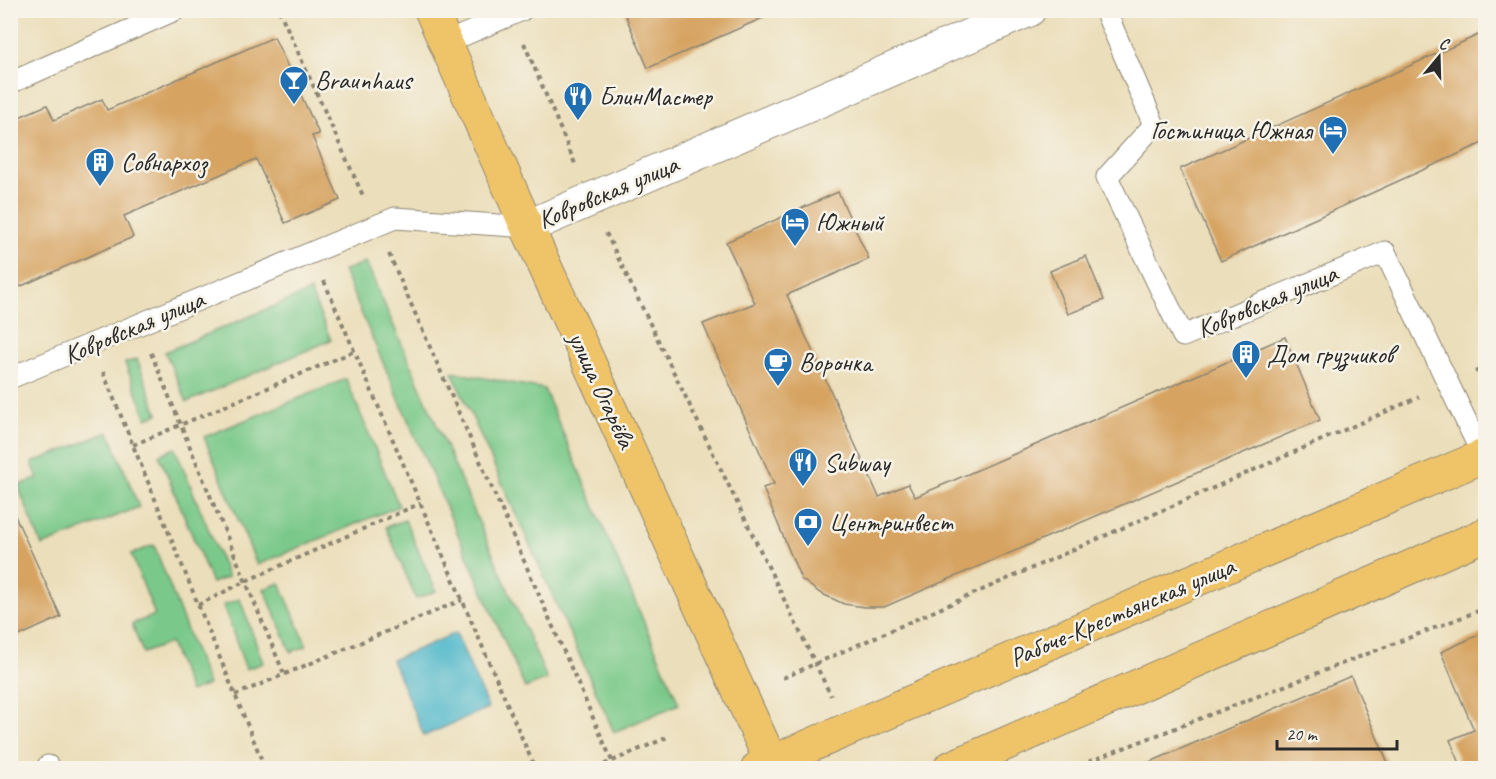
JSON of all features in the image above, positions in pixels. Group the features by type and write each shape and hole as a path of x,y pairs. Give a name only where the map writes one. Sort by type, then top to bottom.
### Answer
{"main road":[{"name":"улица Огарёва","path":"431,10 768,766"},
{"name":"Рабоче-Крестьянская улица","path":"768,766 1484,456"},
{"path":"950,768 1485,534"}],"street":[{"name":"Ковровская улица","path":"527,227 1029,10"}],"lane":[{"path":"10,83 137,18 175,10"},
{"name":"Ковровская улица","path":"1105,10 1154,125 1107,177 1183,336 1385,252 1415,318 1484,456"},
{"path":"445,43 517,13"},
{"name":"Ковровская улица","path":"10,378 395,218 527,227"}],"path":[{"path":"279,10 612,761"},
{"path":"517,13 590,200 815,665"},
{"path":"312,252 535,768"},
{"path":"139,324 284,675"},
{"path":"92,344 266,768"},
{"path":"134,445 355,351"},
{"path":"783,678 1485,367"},
{"path":"198,605 421,503"},
{"path":"235,694 462,600"},
{"path":"1072,768 1485,609"},
{"path":"596,768 668,737"}],"green space":[{"path":"366,262 547,679 525,688 343,271"},
{"path":"310,291 331,340 187,402 165,352"},
{"path":"137,359 158,414 147,418 125,363"},
{"path":"452,372 544,389 679,704 614,732"},
{"path":"346,379 399,506 257,565 204,437"},
{"path":"109,432 139,507 42,546 18,486 38,478 32,463"},
{"path":"175,448 228,577 212,583 159,455"},
{"path":"405,520 436,591 416,599 386,527"},
{"path":"154,545 208,685 190,692 170,643 143,653 132,624 155,615 131,554"},
{"path":"280,583 307,646 291,652 264,589"},
{"path":"240,599 263,663 246,669 223,605"}],"water":[{"path":"456,633 488,708 424,736 392,660"}],"building":[{"path":"623,10 781,10 648,68"},
{"name":"Гостиница Южная","path":"1485,32 1485,142 1221,261 1180,169"},
{"name":"Совнархоз","path":"274,37 319,134 312,136 340,200 285,223 256,159 124,216 133,237 10,291 10,121 47,105 54,120 102,99 107,110"},
{"name":"Дом грузчиков","path":"838,192 869,259 787,295 879,497 908,484 915,497 1285,337 1320,420 884,607 844,604 820,593 801,579 763,488 774,484 703,324 755,303 726,242"},
{"path":"1086,256 1104,300 1068,314 1050,271"},
{"path":"10,505 61,617 10,640"},
{"path":"1485,632 1485,768 1462,768 1450,740 1474,730 1441,652"},
{"path":"1351,676 1390,768 1136,768"}],"place":[{"name":"Braunhaus","path":"294,106"},
{"name":"БлинМастер","path":"578,122"},
{"name":"Гостиница Южная","path":"1333,156"},
{"name":"Совнархоз","path":"100,188"},
{"name":"Южный","path":"795,248"},
{"name":"Дом грузчиков","path":"1246,380"},
{"name":"Воронка","path":"778,388"},
{"name":"Subway","path":"803,488"},
{"name":"Центринвест","path":"808,548"}]}
